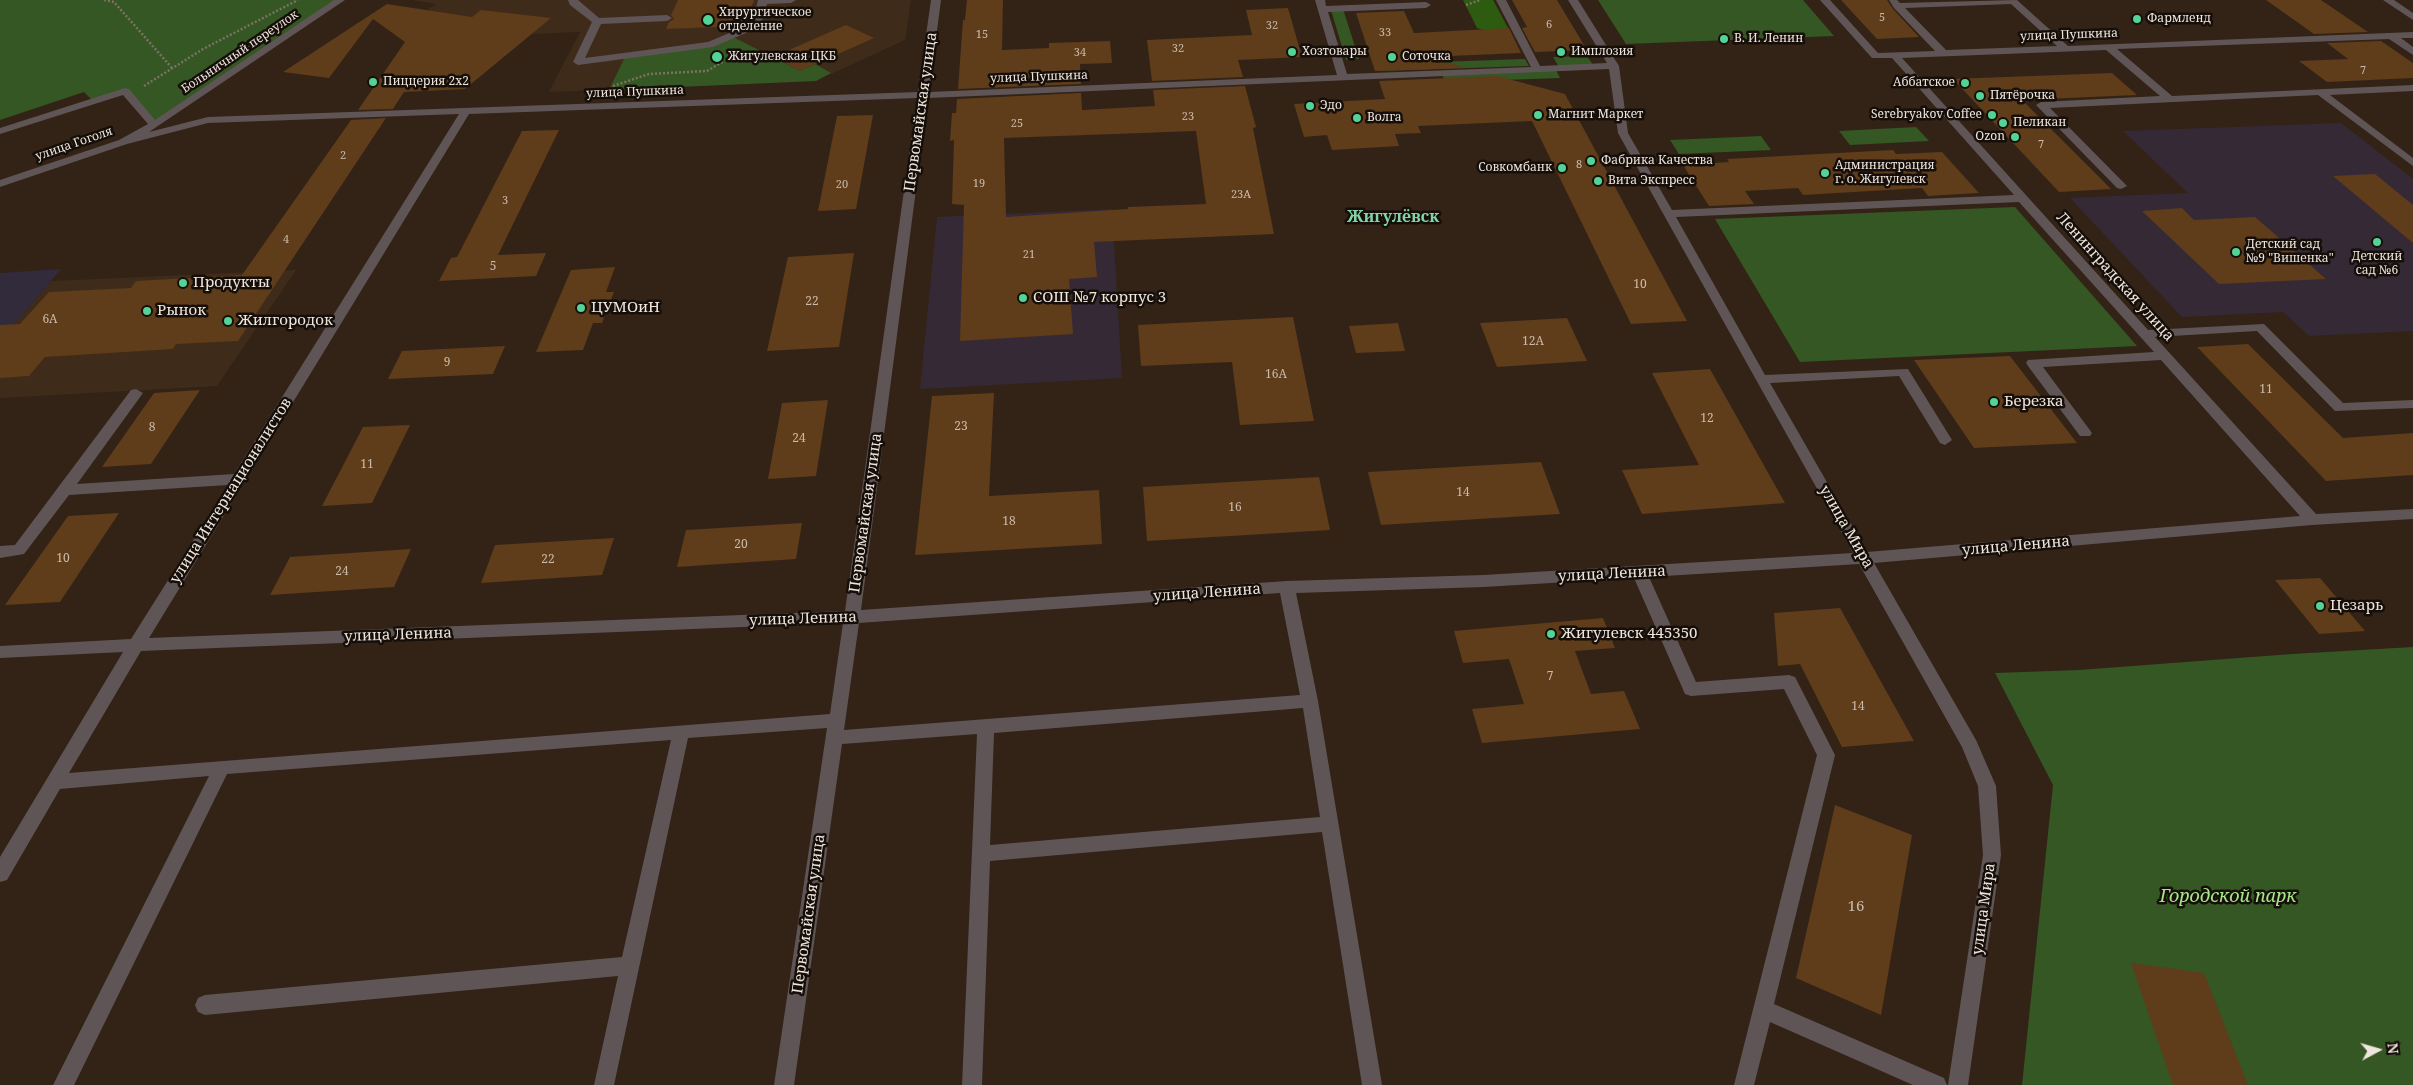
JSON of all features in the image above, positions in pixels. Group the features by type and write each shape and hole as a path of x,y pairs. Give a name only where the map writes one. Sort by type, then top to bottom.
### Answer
{"street":[{"name":"Больничный переулок","path":"154,125 340,0"},
{"path":"573,0 573,3 597,21 667,18"},
{"path":"597,21 578,62 710,46 758,25 762,1 791,0"},
{"name":"Первомайская улица","path":"784,1085 852,617 936,0"},
{"path":"1502,0 1538,69"},
{"name":"улица Мира","path":"1573,0 1614,66 1623,133 1760,379 1970,745 1987,786 1992,855 1958,1085"},
{"name":"улица Пушкина","path":"1825,0 1875,56 2413,34"},
{"path":"1894,3 2013,0 2064,47"},
{"path":"2388,0 2413,17"},
{"path":"1894,3 1943,53"},
{"path":"1343,77 1321,4 1426,5"},
{"path":"2390,35 2413,52"},
{"path":"2107,46 2169,99"},
{"name":"Ленинградская улица","path":"1894,55 2312,520"},
{"name":"улица Пушкина","path":"122,142 208,120 924,95 1614,66"},
{"path":"2121,186 2040,105 2413,88"},
{"path":"0,131 125,91 154,125"},
{"path":"2319,91 2413,163"},
{"name":"улица Интернационалистов","path":"0,874 136,645 466,111"},
{"name":"улица Гоголя","path":"0,184 122,142 154,125"},
{"path":"1668,214 2022,198"},
{"path":"2144,334 2260,327 2340,408 2413,404"},
{"path":"2085,433 2033,362 2163,356"},
{"path":"1760,379 1903,372 1945,440"},
{"path":"0,552 19,550 136,393"},
{"path":"65,490 239,479"},
{"name":"улица Ленина","path":"0,652 852,617 1287,587 1484,581 1863,557 2312,520 2413,514"},
{"path":"1639,572 1691,689 1789,682 1826,755 1744,1085"},
{"path":"1287,587 1310,701 1372,1085"},
{"path":"834,738 1310,701"},
{"path":"55,782 222,767 837,720"},
{"path":"972,1085 986,727"},
{"path":"604,1085 681,732"},
{"path":"63,1085 222,767"},
{"path":"981,854 1329,824"},
{"path":"205,1005 630,966"},
{"path":"1763,1009 1937,1085"}],"path":[{"path":"104,0 114,2 172,68"},
{"path":"129,95 203,49 298,0"},
{"path":"1466,5 1480,0"},
{"path":"610,87 649,74 707,71"}],"shaded area":[{"name":"Жигулевская ЦКБ","path":"412,0 911,0 905,40 816,81 549,92 580,32 483,36 393,33 436,4"},
{"name":"Детский сад №9 \"Вишенка\"","path":"2341,123 2413,179 2413,331 2309,336 2283,312 2182,317 2070,198 2188,193 2123,131"},
{"name":"СОШ №7 корпус 3","path":"1112,209 1122,378 920,389 937,217"},
{"path":"61,269 51,281 0,341 0,273"},
{"name":"Рынок","path":"296,270 217,386 0,398 0,341 51,281"}],"green space":[{"path":"0,0 340,0 154,125 125,91 93,101 84,92 0,120"},
{"path":"1463,0 1493,0 1515,41 1477,28"},
{"path":"1598,0 1803,0 1834,36 1626,44"},
{"path":"1343,9 1359,59 1346,60 1331,10"},
{"path":"731,36 800,71 815,64 831,73 816,81 609,90 625,57 710,45"},
{"path":"1587,56 1593,65 1559,67 1553,57"},
{"path":"1525,59 1529,66 1379,71 1376,64"},
{"path":"1556,70 1560,78 1445,82 1442,74"},
{"path":"1916,127 1929,141 1850,145 1839,131"},
{"path":"1761,136 1771,150 1679,154 1670,140"},
{"path":"2015,207 2137,346 1800,362 1715,219"},
{"name":"Городской парк","path":"2413,647 2413,1085 2022,1085 2053,785 1995,673 2079,670"}],"building":[{"name":"Хирургическое отделение","path":"678,0 754,0 746,24 742,26 666,29 669,22 674,19 671,15"},
{"path":"967,0 1003,0 1002,50 1049,48 1049,43 1110,41 1112,63 1080,64 1081,84 958,89 963,20 965,20"},
{"path":"1512,0 1557,0 1587,50 1535,52 1522,28 1527,27"},
{"path":"1841,0 1887,0 1919,37 1877,39"},
{"path":"2266,0 2321,0 2368,32 2314,34"},
{"path":"387,4 472,17 481,10 551,18 465,89 404,92 393,109 358,110 405,42 373,19 329,78 283,72"},
{"path":"1288,8 1302,57 1238,60 1243,77 1152,81 1147,40 1252,35 1246,10"},
{"path":"1404,11 1414,33 1509,28 1521,53 1427,57 1467,68 1375,71 1356,13"},
{"path":"846,25 874,38 800,71 773,57"},
{"path":"2381,41 2413,63 2413,78 2327,82 2299,61 2348,59 2327,43"},
{"path":"2112,73 2137,95 2022,100 2111,189 2059,192 1953,79"},
{"path":"1497,76 1565,94 1687,321 1631,324 1532,121 1418,126 1421,133 1395,134 1399,146 1332,150 1327,135 1304,137 1294,104 1385,99 1379,81"},
{"path":"1245,86 1256,127 1253,128 1274,234 1094,242 1097,277 1069,279 1073,334 960,341 964,205 952,204 954,140 950,141 952,113 956,113 957,99 1081,93 1082,110 1155,106 1153,90","holes":["1196,131 1206,204 1128,207 1128,209 1006,217 1004,138"]},
{"path":"873,115 856,209 818,211 837,116"},
{"name":"Рынок","path":"386,118 238,341 176,344 173,349 45,357 29,376 0,378 0,325 20,324 49,292 131,288 136,281 242,275 351,120"},
{"path":"559,130 498,255 546,253 536,276 439,281 451,258 457,257 522,131"},
{"name":"Администрация г. о. Жигулевск","path":"1893,150 1896,154 1942,152 1979,193 1928,196 1922,188 1803,195 1798,188 1745,191 1754,204 1709,206 1683,165 1729,162 1727,159"},
{"path":"2375,174 2413,205 2413,243 2333,176"},
{"path":"2182,208 2194,220 2255,217 2326,279 2219,284 2142,211"},
{"path":"854,253 839,347 767,351 788,257"},
{"name":"ЦУМОиН","path":"615,267 606,292 614,292 602,323 593,323 583,350 536,352 571,270"},
{"path":"1293,317 1314,421 1240,425 1232,362 1141,366 1138,325"},
{"path":"1567,318 1587,361 1497,367 1480,323"},
{"path":"1398,323 1405,351 1356,353 1349,326"},
{"path":"2248,344 2343,438 2413,433 2413,475 2326,481 2197,347"},
{"path":"505,346 493,374 388,379 402,351"},
{"name":"Березка","path":"2010,356 2077,443 1974,448 1914,360"},
{"path":"1710,369 1785,503 1642,514 1622,470 1699,465 1652,373"},
{"path":"200,390 151,464 102,467 154,393"},
{"path":"994,393 989,496 1099,490 1102,544 915,555 932,396"},
{"path":"828,400 816,476 768,479 782,403"},
{"path":"410,425 372,503 322,506 363,427"},
{"path":"1541,462 1560,514 1381,525 1368,472"},
{"path":"1319,477 1330,530 1147,541 1143,487"},
{"path":"119,513 60,602 5,605 68,516"},
{"path":"802,523 796,559 677,567 686,530"},
{"path":"614,538 602,575 481,583 495,545"},
{"path":"411,549 394,587 270,595 290,557"},
{"name":"Цезарь","path":"2320,578 2365,631 2319,634 2275,580"},
{"path":"1840,608 1914,741 1842,747 1800,664 1778,666 1774,613"},
{"path":"1603,618 1615,648 1575,651 1591,694 1624,691 1640,729 1482,743 1472,709 1524,704 1509,659 1463,663 1454,631"},
{"path":"1835,805 1912,835 1881,1015 1796,978"},
{"path":"2131,963 2204,973 2248,1085 2173,1085"}],"place":[{"name":"Фармленд","path":"2137,19"},
{"name":"Хирургическое отделение","path":"708,20"},
{"name":"В. И. Ленин","path":"1724,39"},
{"name":"Хозтовары","path":"1292,52"},
{"name":"Имплозия","path":"1561,52"},
{"name":"Жигулевская ЦКБ","path":"717,57"},
{"name":"Соточка","path":"1392,57"},
{"name":"Пиццерия 2х2","path":"373,82"},
{"name":"Аббатское","path":"1965,83"},
{"name":"Пятёрочка","path":"1980,96"},
{"name":"Эдо","path":"1310,106"},
{"name":"Магнит Маркет","path":"1538,115"},
{"name":"Serebryakov Coffee","path":"1992,115"},
{"name":"Волга","path":"1357,118"},
{"name":"Пеликан","path":"2003,123"},
{"name":"Ozon","path":"2015,137"},
{"name":"Фабрика Качества","path":"1591,161"},
{"name":"Совкомбанк","path":"1562,168"},
{"name":"Администрация г. о. Жигулевск","path":"1825,173"},
{"name":"Вита Экспресс","path":"1598,181"},
{"name":"Детский сад №6","path":"2377,242"},
{"name":"Детский сад №9 \"Вишенка\"","path":"2236,252"},
{"name":"Продукты","path":"183,283"},
{"name":"СОШ №7 корпус 3","path":"1023,298"},
{"name":"ЦУМОиН","path":"581,308"},
{"name":"Рынок","path":"147,311"},
{"name":"Жилгородок","path":"228,321"},
{"name":"Березка","path":"1994,402"},
{"name":"Цезарь","path":"2320,606"},
{"name":"Жигулевск 445350","path":"1551,634"}],"district":[{"name":"Жигулёвск","path":"1393,217"}]}
